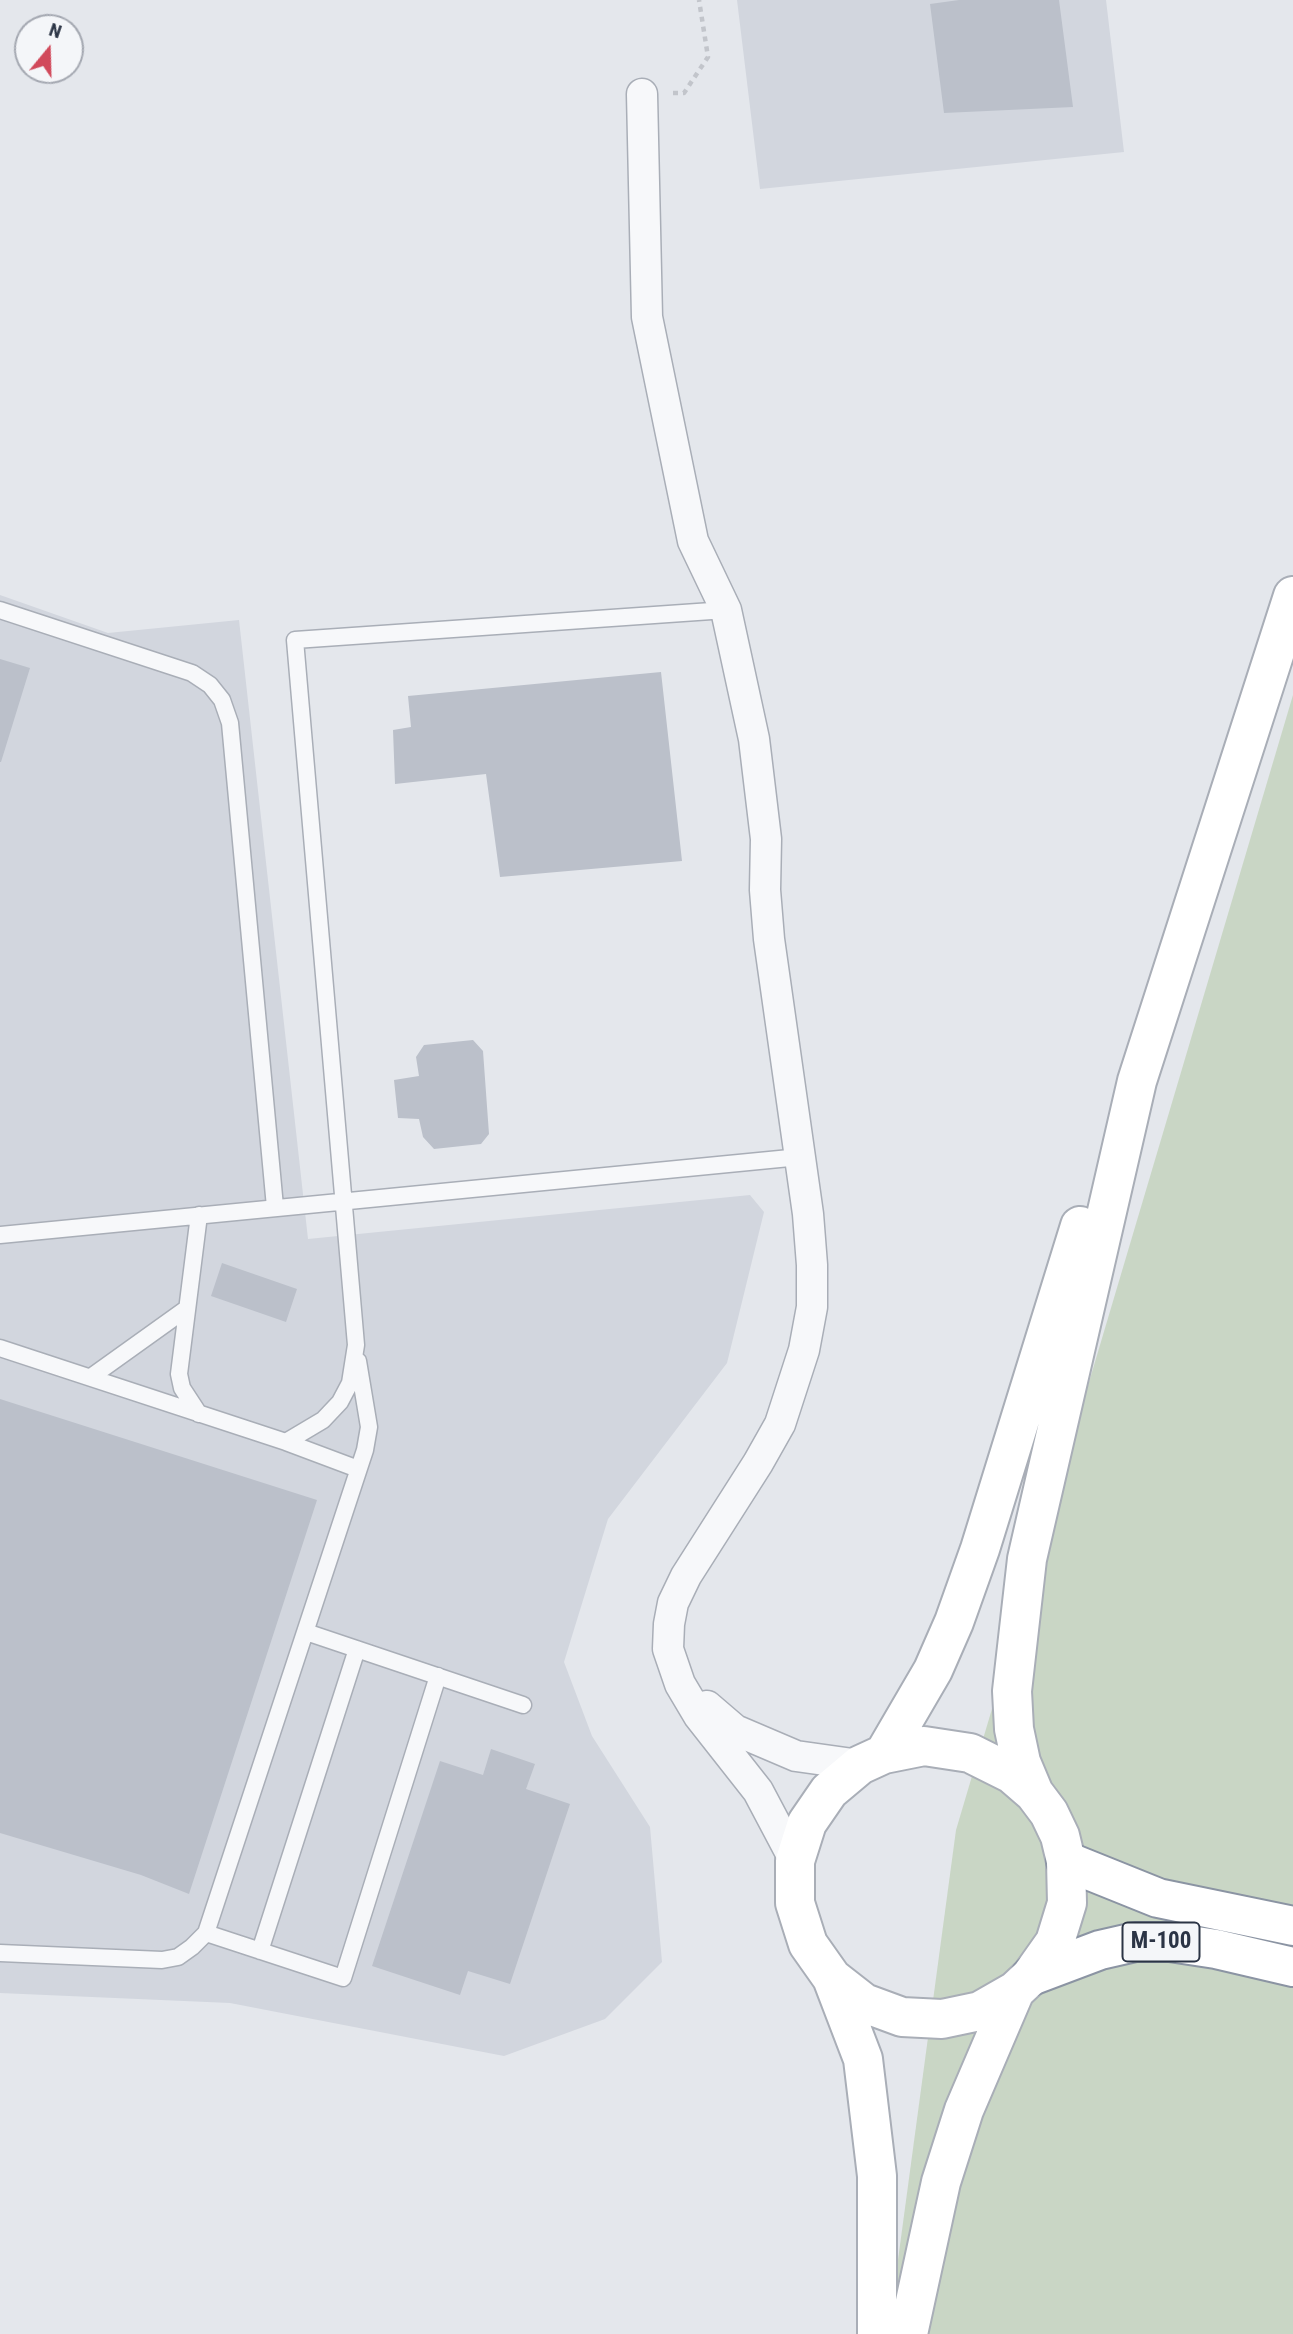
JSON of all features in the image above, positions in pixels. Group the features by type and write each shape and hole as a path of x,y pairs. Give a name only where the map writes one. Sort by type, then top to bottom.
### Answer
{"main road":[{"path":"1034,1793 1021,1762 1014,1729 1013,1703 1027,1559 1138,1081 1293,596"},
{"path":"872,1760 933,1670 954,1622 980,1549 1096,1176 1138,1081"},
{"path":"877,2334 877,2176 863,2059 832,1979 804,1934 795,1903 795,1861 807,1823 829,1790 872,1760 924,1746 970,1753 1012,1774 1034,1793 1049,1813 1060,1836 1066,1861 1067,1903 1055,1942 1023,1983 964,2110 941,2182 908,2334"},
{"name":"M-100","path":"1066,1861 1158,1898 1293,1926"},
{"name":"M-100","path":"1023,1983 1100,1950 1135,1942 1170,1942 1216,1949 1293,1967"},
{"path":"832,1979 864,2003 902,2017 942,2019 980,2011 1023,1983"}],"street":[{"path":"642,94 647,317 693,541 726,610 754,739 766,839 765,891 769,939 800,1157 812,1265 811,1307 804,1350 780,1424 758,1464 686,1576 673,1603 668,1649 680,1684 699,1716 758,1791 795,1861"},
{"path":"680,1684 735,1730 796,1756 872,1760"}],"lane":[{"path":"0,610 192,673 222,699 230,723 275,1207"},
{"path":"0,1953 162,1961 178,1957 206,1933 365,1450 369,1427 356,1345 342,1203 295,640 726,610"},
{"path":"0,1235 800,1157"},
{"path":"199,1215 179,1374 182,1388 199,1414"},
{"path":"91,1377 186,1309"},
{"path":"286,1442 323,1420 340,1402 350,1383 356,1345"},
{"path":"0,1348 286,1442 358,1469"},
{"path":"306,1632 523,1705"},
{"path":"260,1951 357,1649"},
{"path":"206,1933 343,1978 438,1676"}],"path":[{"path":"642,94 684,93 708,57 699,0"}],"shaded area":[{"path":"737,0 1106,0 1124,152 760,189"},
{"path":"0,595 108,633 239,620 308,1239 750,1195 764,1212 727,1363 608,1519 564,1662 592,1736 650,1827 662,1962 605,2019 504,2056 230,2003 0,1993"}],"green space":[{"path":"1293,695 1293,2334 888,2334 956,1830"}],"building":[{"path":"959,0 1059,0 1073,107 944,113 930,4"},
{"path":"0,659 30,668 1,762 0,762"},
{"path":"661,672 682,861 500,877 486,774 395,784 393,730 411,727 408,696"},
{"path":"473,1040 483,1051 489,1134 481,1144 434,1149 423,1137 419,1119 398,1118 394,1080 419,1076 416,1057 424,1045"},
{"path":"222,1263 297,1289 286,1322 211,1296"},
{"path":"0,1399 317,1500 189,1894 141,1875 0,1833"},
{"path":"491,1749 535,1764 526,1789 570,1804 510,1984 468,1971 460,1995 372,1966 440,1761 483,1775"}]}
